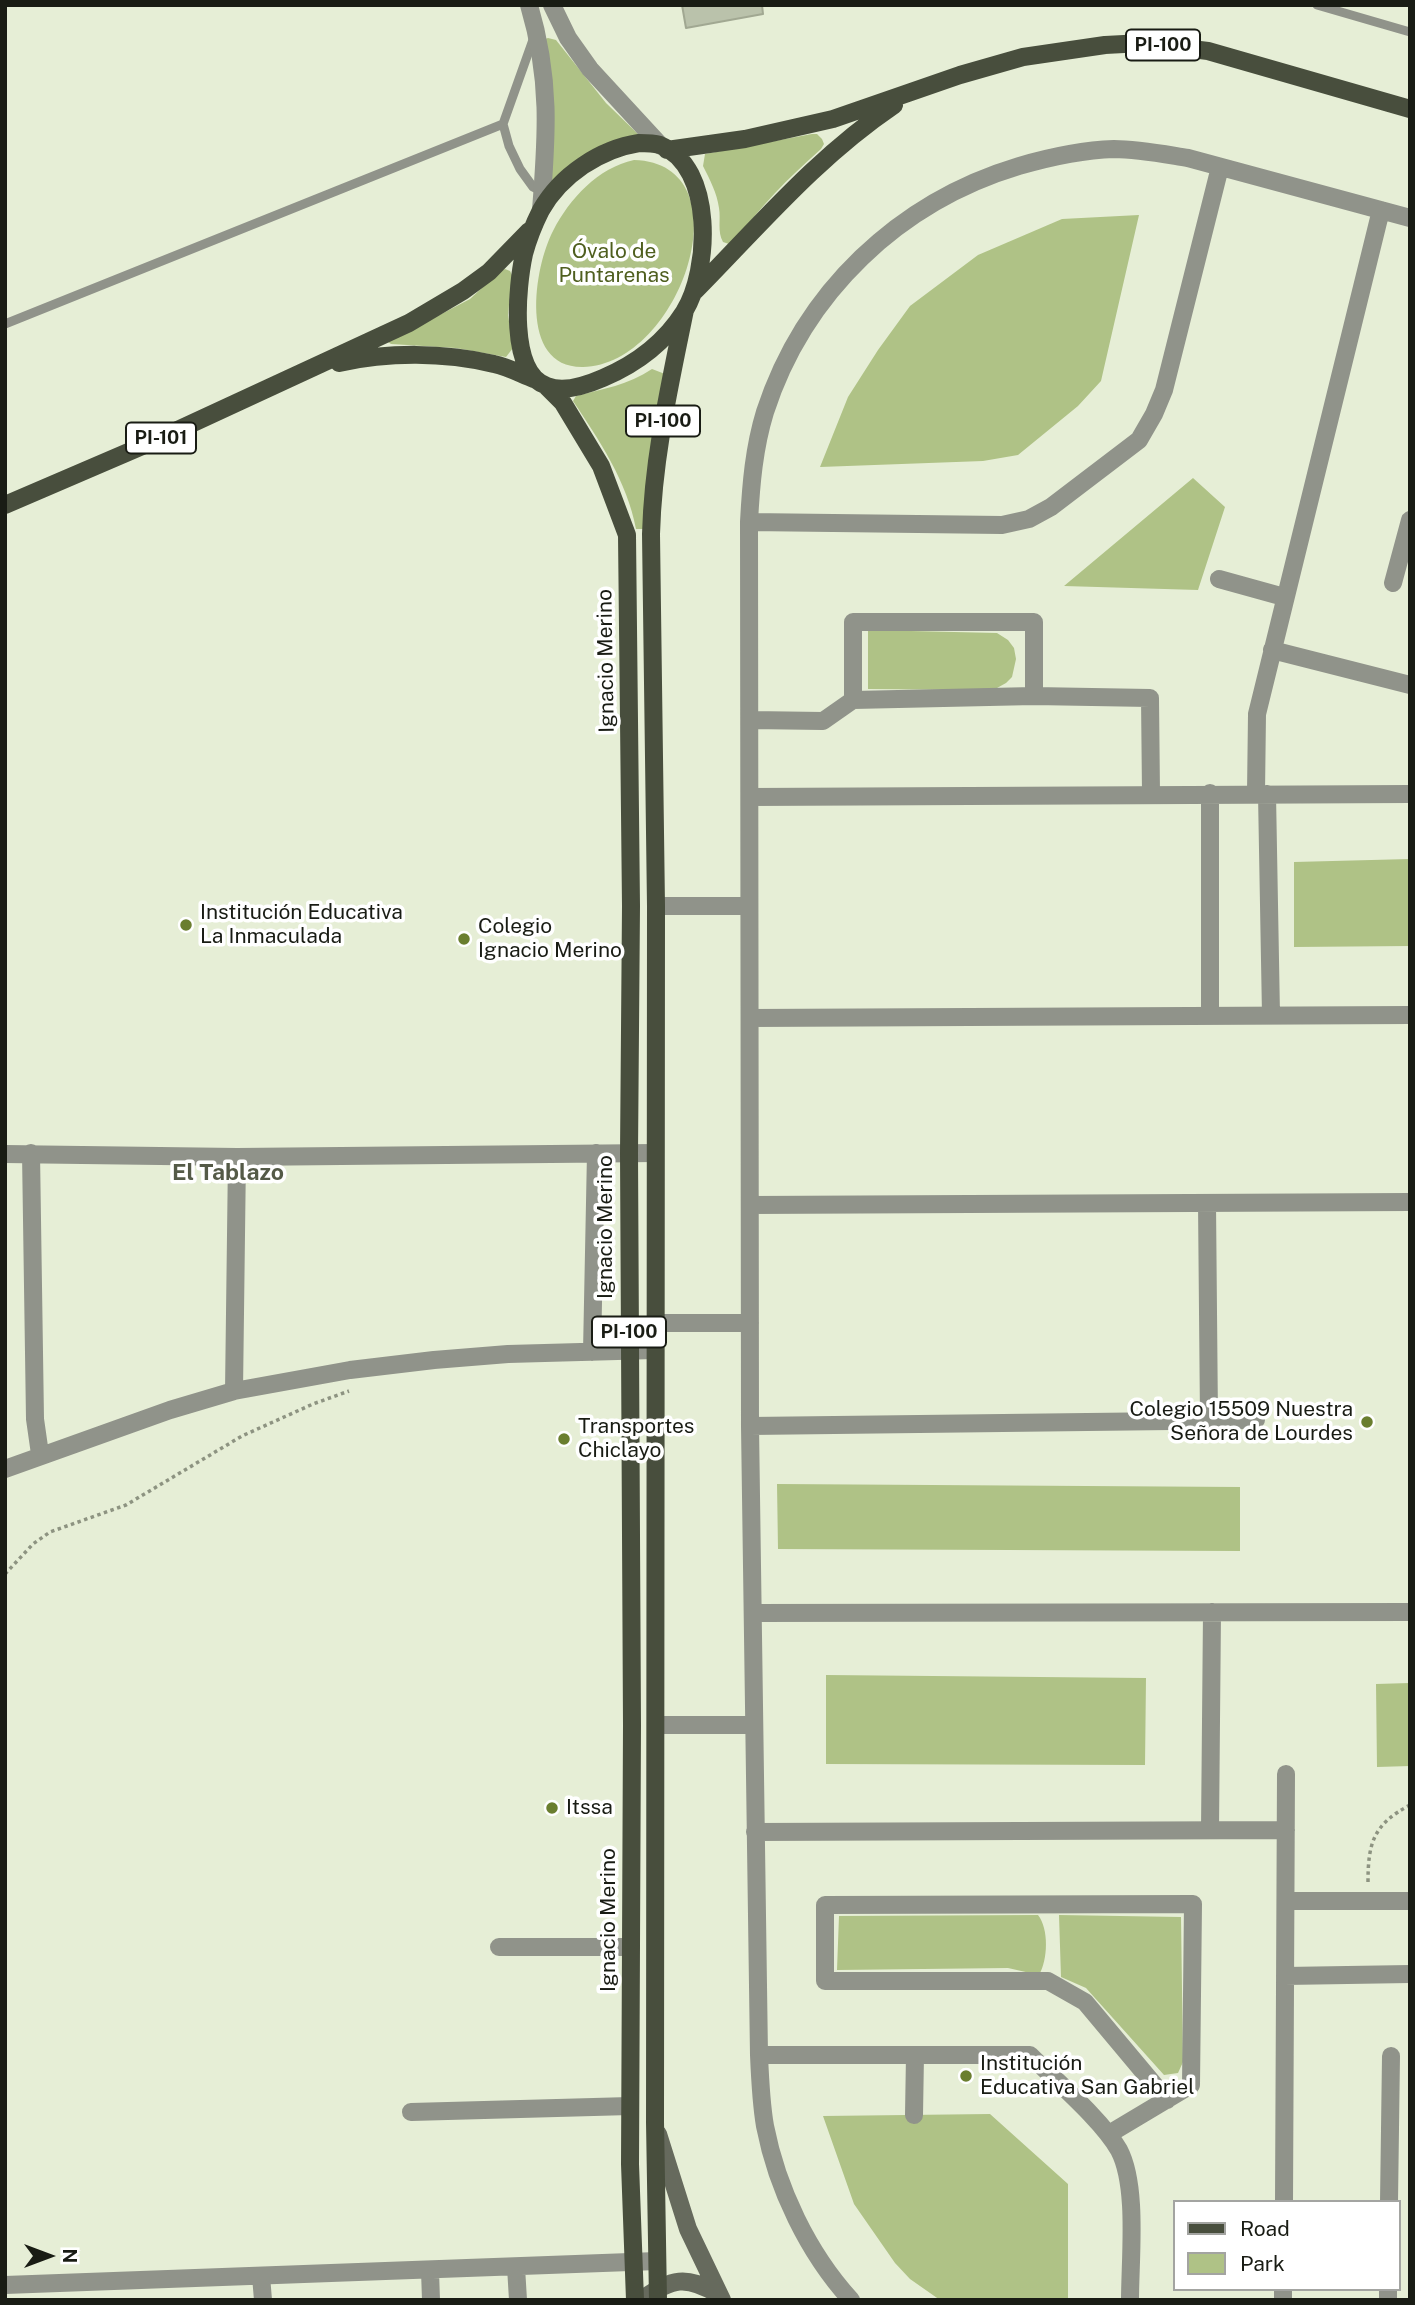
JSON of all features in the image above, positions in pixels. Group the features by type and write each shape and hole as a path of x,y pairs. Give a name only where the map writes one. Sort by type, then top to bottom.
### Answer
{"main road":[{"name":"PI-100","path":"685,310 659,342 632,364 588,384 565,388 541,383 526,369 522,359 519,307 524,254 542,201 601,153 621,146 639,143 664,148 792,129 833,119 1023,57 1105,45 1143,43 1208,51 1410,109"},
{"name":"PI-100","path":"692,293 784,196 835,149 914,91"},
{"name":"PI-100","path":"658,2294 655,2122 656,906 651,534 652,501 662,428 685,310 703,255 703,222 697,194 689,174 678,158 664,148"},
{"name":"PI-101","path":"5,505 154,441 409,323 489,272 533,226"},
{"name":"PI-101","path":"315,368 383,356 458,357 497,364 541,383"},
{"name":"Ignacio Merino","path":"541,383 562,403 601,466 627,535 631,906 630,2106 635,2300"},
{"path":"655,2122 688,2229 720,2297"},
{"path":"641,2300 658,2294 679,2281 698,2283 720,2297"}],"street":[{"path":"529,5 541,54 547,102 542,201"},
{"path":"552,5 568,38 590,69 664,148"},
{"path":"851,2300 803,2231 774,2162 765,2126 759,2055 750,1426 749,522 755,452 765,412 782,368 831,289 863,255 930,203 998,172 1079,151 1115,149 1150,152 1188,158 1410,218"},
{"path":"749,522 1002,525 1029,519 1051,507 1139,440 1154,414 1164,390 1220,167"},
{"path":"1271,1015 1257,714 1381,210"},
{"path":"1393,583 1410,520"},
{"path":"1219,579 1284,597"},
{"path":"853,699 853,622 1034,622 1034,696"},
{"path":"1272,650 1410,685"},
{"path":"751,720 823,721 853,699 1034,696 1150,698 1151,793"},
{"path":"1210,793 1210,1015"},
{"path":"750,797 1410,793"},
{"path":"656,906 749,906"},
{"path":"750,1018 1410,1015"},
{"path":"30,1153 35,1419 40,1454"},
{"path":"592,1352 596,1153"},
{"path":"5,1154 237,1157 655,1153"},
{"path":"234,1391 237,1157"},
{"path":"750,1205 1410,1202"},
{"path":"1207,1203 1209,1420"},
{"path":"654,1323 750,1322"},
{"path":"5,1469 40,1454 234,1391 350,1370 434,1360 508,1354 654,1350"},
{"path":"750,1426 1256,1420"},
{"path":"1210,1830 1212,1612"},
{"path":"754,1613 1410,1612"},
{"path":"657,1725 754,1725"},
{"path":"1284,2200 1286,1774"},
{"path":"755,1832 1286,1830"},
{"path":"1286,1901 1410,1901"},
{"path":"1109,2134 1191,2085 1193,1904 825,1905 825,1981 1048,1981 1085,2002 1167,2099"},
{"path":"499,1947 631,1947"},
{"path":"1285,1976 1410,1974"},
{"path":"759,2055 1030,2055 1109,2134 1120,2152 1128,2174 1130,2300"},
{"path":"914,2115 915,2055"},
{"path":"1389,2200 1391,2056"},
{"path":"411,2112 630,2106"},
{"path":"5,2285 96,2291 261,2276 657,2261"},
{"path":"516,2267 518,2300"},
{"path":"430,2271 431,2300"},
{"path":"261,2276 262,2300"}],"lane":[{"path":"1317,5 1410,32"},
{"path":"535,32 503,124 509,146 520,169 542,201"},
{"path":"5,324 503,124"}],"path":[{"path":"5,1574 33,1544 50,1532 126,1505 242,1436 356,1388"},
{"path":"1368,1901 1370,1844 1384,1821 1410,1805"}],"green space":[{"path":"545,39 556,40 606,103 638,134 549,184"},
{"path":"817,134 822,139 824,144 821,149 775,193 734,242 723,242 717,197 703,166 705,154"},
{"name":"Óvalo de Puntarenas","path":"634,160 669,170 688,193 694,226 688,264 673,301 649,334 618,358 583,367 562,363 548,351 540,334 536,313 537,290 546,247 560,219 586,186 609,170"},
{"path":"1139,215 1101,381 1078,406 1018,455 983,461 820,467 848,397 910,306 978,255 1062,219"},
{"path":"505,269 512,275 508,315 513,348 506,357 456,348 388,342 470,299"},
{"path":"652,369 665,374 644,529 636,529 619,478 573,401 576,396 625,383"},
{"path":"1193,478 1225,507 1198,590 1064,586"},
{"path":"868,630 997,633 1014,648 1016,659 1012,677 997,688 987,690 868,689"},
{"path":"1410,859 1410,946 1294,947 1294,862"},
{"path":"777,1484 1240,1487 1240,1551 778,1549"},
{"path":"826,1675 1146,1678 1145,1765 826,1764"},
{"path":"1410,1683 1410,1766 1377,1767 1376,1684"},
{"path":"1038,1915 1044,1928 1046,1945 1039,1975 1008,1968 837,1970 839,1916"},
{"path":"1059,1915 1181,1917 1183,2062 1178,2073 1164,2075 1086,1988 1061,1977"},
{"path":"990,2114 1068,2184 1068,2300 940,2300 910,2279 895,2263 854,2204 823,2116"}],"building":[{"path":"682,5 762,5 763,14 686,28"}],"place":[{"name":"Institución Educativa La Inmaculada","path":"186,925"},
{"name":"Colegio Ignacio Merino","path":"464,939"},
{"name":"Colegio 15509 Nuestra Señora de Lourdes","path":"1367,1422"},
{"name":"Transportes Chiclayo","path":"564,1439"},
{"name":"Itssa","path":"552,1808"},
{"name":"Institución Educativa San Gabriel","path":"966,2076"}],"district":[{"name":"El Tablazo","path":"228,1173"}]}
